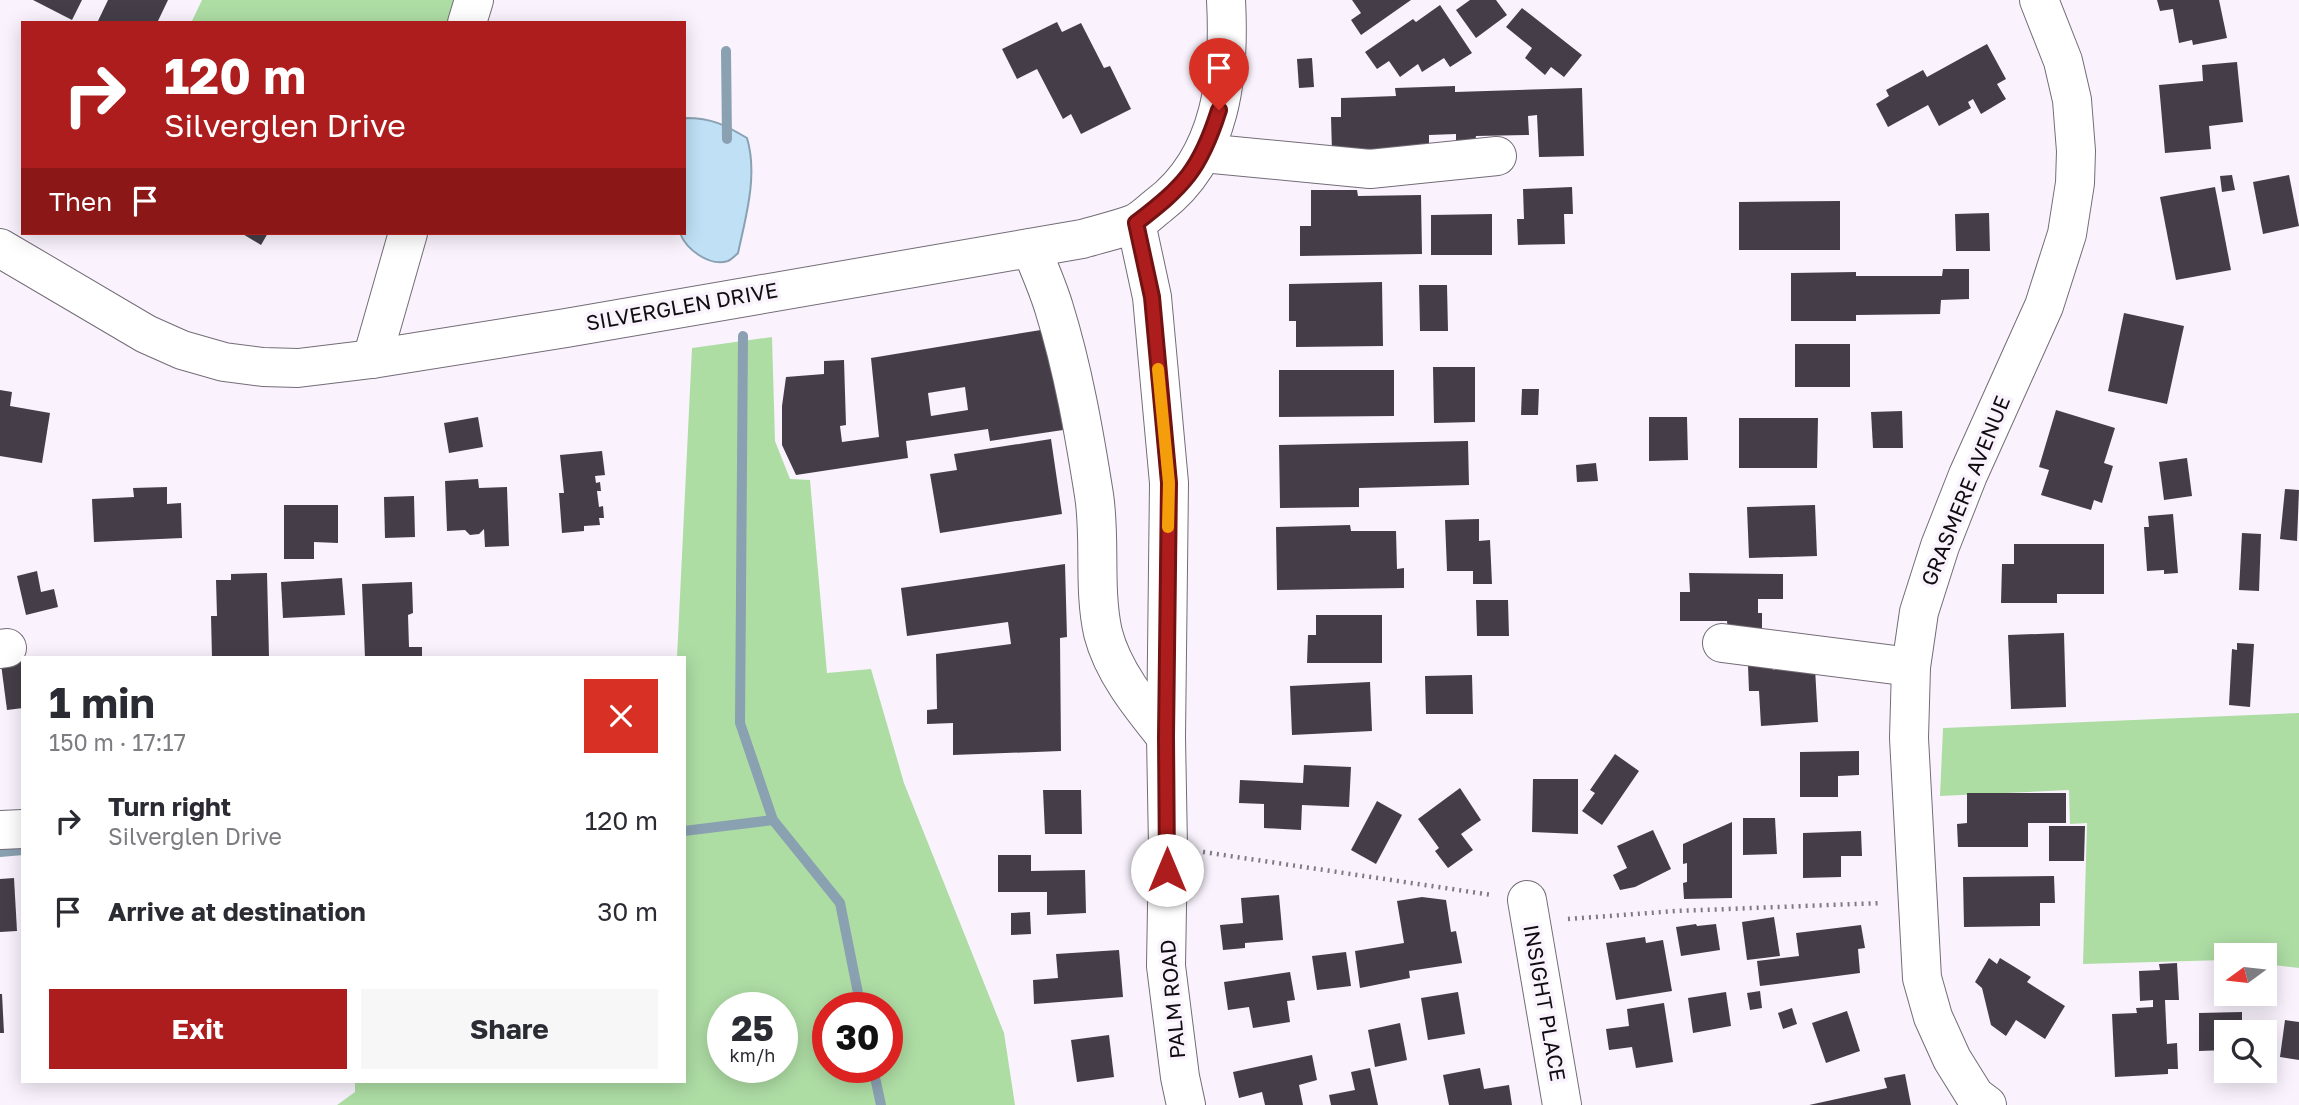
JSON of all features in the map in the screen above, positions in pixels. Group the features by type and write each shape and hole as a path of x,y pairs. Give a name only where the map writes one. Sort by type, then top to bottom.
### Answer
{"street":[{"path":"468,21 474,0"},
{"name":"SILVERGLEN DRIVE","path":"0,248 146,334 182,351 224,362 298,368 372,359 1082,239 1136,223 1169,197 1191,174 1203,153 1219,110 1225,76 1226,0"},
{"name":"GRASMERE AVENUE","path":"1987,1105 1975,1096 1952,1059 1933,1017 1922,978 1909,738 1911,667 1919,612 1940,546 1968,475 2045,306 2067,234 2075,183 2076,150 2072,100 2063,61 2039,0"},
{"path":"1203,153 1370,169 1497,156"},
{"name":"PALM ROAD","path":"1136,223 1152,297 1169,483 1166,966 1186,1105"},
{"path":"372,359 407,235"},
{"path":"1031,248 1054,306 1080,408 1094,500 1103,633 1115,665 1142,707 1166,737"},
{"path":"1722,643 1911,667"},
{"path":"0,831 21,829"},
{"name":"INSIGHT PLACE","path":"1528,911 1562,1105"}],"path":[{"path":"1168,847 1528,911 1676,911 1916,901"}],"green space":[{"path":"202,0 470,0 464,21 192,21"},
{"path":"772,337 775,441 790,479 810,480 827,673 871,669 904,783 1004,1033 1015,1105 337,1105 355,1092 355,1083 686,1083 686,656 677,656 692,348"},
{"path":"2299,713 2299,968 2277,965 2277,943 2214,943 2214,960 2083,964 2087,823 2070,824 2069,790 1940,796 1943,728"}],"water":[{"path":"686,118 703,119 732,129 747,138 751,166 750,196 738,253 728,261 706,259 681,235 686,235"}],"building":[{"path":"33,0 82,0 72,20"},
{"path":"108,0 168,0 158,21 98,21"},
{"path":"1352,0 1411,0 1361,35 1351,20 1361,13"},
{"path":"1470,0 1496,0 1507,15 1476,38 1456,10"},
{"path":"2157,0 2219,0 2227,38 2193,45 2192,40 2179,43 2173,9 2160,11"},
{"path":"1440,5 1472,53 1450,67 1444,58 1422,72 1418,64 1400,77 1389,61 1377,69 1365,52 1413,19 1416,22"},
{"path":"1522,8 1582,55 1564,77 1551,67 1545,75 1525,58 1532,48 1506,27"},
{"path":"1057,22 1062,32 1081,23 1104,68 1110,66 1131,109 1081,134 1071,114 1063,119 1037,69 1017,79 1002,49"},
{"path":"1987,44 2006,79 1997,84 2006,99 1981,114 1973,99 1968,102 1971,108 1939,126 1928,105 1888,127 1876,104 1889,96 1886,90 1923,70 1927,77"},
{"path":"1312,58 1314,87 1299,88 1297,59"},
{"path":"2237,62 2243,122 2209,126 2211,149 2165,153 2159,85 2203,81 2202,65"},
{"path":"1455,86 1455,92 1582,88 1584,156 1539,157 1537,115 1528,116 1529,135 1476,136 1475,142 1456,143 1456,134 1429,135 1429,145 1397,147 1397,150 1332,152 1331,117 1341,117 1341,98 1396,96 1395,88"},
{"path":"2232,175 2235,190 2222,192 2220,176"},
{"path":"2289,175 2299,226 2263,234 2253,182"},
{"path":"1572,187 1573,214 1564,214 1565,244 1518,245 1517,219 1524,219 1523,189"},
{"path":"2215,187 2231,270 2176,280 2160,197"},
{"path":"1311,190 1357,190 1358,196 1421,195 1422,254 1300,256 1300,226 1311,226"},
{"path":"1840,201 1840,250 1739,250 1739,202"},
{"path":"1989,213 1990,251 1956,251 1955,214"},
{"path":"1492,214 1492,255 1431,255 1431,215"},
{"path":"244,235 267,235 261,245"},
{"path":"1943,269 1969,269 1969,299 1941,300 1940,314 1856,315 1856,321 1791,321 1791,273 1856,272 1856,276 1942,276"},
{"path":"1382,282 1383,346 1296,347 1296,321 1289,321 1289,284"},
{"path":"1419,285 1447,285 1448,331 1420,331"},
{"path":"2124,313 2184,326 2167,404 2108,391"},
{"path":"1047,329 1063,430 990,441 988,429 906,441 908,458 796,475 782,445 782,406 786,377 824,374 824,361 844,360 846,425 840,426 842,442 879,437 871,358","holes":["965,387 968,410 931,416 928,393"]},
{"path":"1795,344 1850,344 1850,387 1795,387"},
{"path":"1433,367 1475,367 1475,422 1434,423"},
{"path":"1279,370 1394,370 1394,416 1279,417"},
{"path":"1522,389 1539,389 1538,415 1521,415"},
{"path":"0,390 12,392 10,406 50,413 42,463 0,456"},
{"path":"2056,410 2115,428 2104,463 2113,466 2102,503 2094,500 2091,510 2041,495 2049,470 2039,467"},
{"path":"1902,411 1903,448 1873,448 1871,412"},
{"path":"478,417 483,447 449,453 444,423"},
{"path":"1649,417 1687,417 1688,460 1649,461"},
{"path":"1739,418 1818,418 1817,468 1739,468"},
{"path":"1051,439 1062,514 940,533 930,474 957,470 954,454"},
{"path":"1468,441 1469,485 1359,488 1359,507 1280,508 1279,445"},
{"path":"602,451 605,475 595,476 596,483 600,482 601,491 597,491 604,518 599,518 600,525 584,526 584,531 562,533 559,493 564,493 560,455"},
{"path":"2187,458 2192,496 2164,500 2159,462"},
{"path":"1596,463 1598,481 1577,482 1576,465"},
{"path":"478,479 479,488 507,487 509,546 485,547 484,529 479,534 470,535 465,530 447,531 445,481"},
{"path":"167,487 167,504 181,503 182,538 94,542 92,499 134,497 133,488"},
{"path":"2285,489 2299,490 2297,541 2280,539"},
{"path":"414,496 415,537 385,538 384,497"},
{"path":"284,505 338,505 338,543 314,542 314,559 284,559"},
{"path":"1815,505 1817,556 1749,558 1747,507"},
{"path":"2173,514 2178,573 2147,571 2144,527 2149,527 2148,516"},
{"path":"1479,519 1479,541 1490,540 1492,584 1473,584 1473,571 1447,571 1445,520"},
{"path":"1350,525 1351,531 1396,531 1397,569 1404,568 1404,588 1277,590 1276,527"},
{"path":"2242,533 2261,534 2259,591 2239,590"},
{"path":"2014,544 2104,544 2104,594 2057,594 2057,603 2001,603 2002,564 2014,564"},
{"path":"1065,564 1067,637 1060,638 1061,751 953,755 953,723 927,724 927,710 937,709 936,654 1011,644 1008,622 907,636 901,588"},
{"path":"37,571 41,592 54,589 58,607 26,615 17,576"},
{"path":"267,573 269,656 212,656 211,616 217,616 216,580 231,580 231,574"},
{"path":"1689,573 1783,574 1783,599 1758,599 1758,613 1762,613 1762,631 1728,631 1727,621 1680,621 1680,592 1690,592"},
{"path":"342,578 345,615 283,618 281,582"},
{"path":"412,582 413,613 408,615 409,647 422,647 422,656 365,656 362,584"},
{"path":"1476,600 1508,600 1509,636 1477,636"},
{"path":"1316,615 1382,615 1382,663 1307,663 1308,635 1316,635"},
{"path":"2064,633 2066,707 2011,709 2008,635"},
{"path":"2237,643 2254,644 2250,707 2229,705 2232,649 2237,650"},
{"path":"21,661 21,708 7,710 1,664"},
{"path":"1773,665 1773,670 1815,668 1818,722 1761,726 1759,691 1749,691 1748,666"},
{"path":"1472,675 1473,714 1426,714 1425,676"},
{"path":"1370,682 1372,731 1292,735 1290,686"},
{"path":"1859,751 1859,775 1838,776 1838,797 1800,797 1800,752"},
{"path":"1615,754 1639,771 1602,825 1582,811 1595,793 1590,790"},
{"path":"1304,765 1351,767 1349,807 1302,805 1301,830 1264,828 1264,804 1239,803 1240,780 1303,783"},
{"path":"1533,779 1578,779 1578,834 1532,832"},
{"path":"1460,788 1481,820 1461,834 1473,850 1448,868 1435,851 1439,848 1418,819"},
{"path":"1043,790 1081,790 1082,834 1045,834"},
{"path":"1967,793 2066,793 2066,823 2028,823 2028,847 1958,847 1957,824 1967,823"},
{"path":"1377,801 1402,815 1376,864 1351,850"},
{"path":"1743,818 1775,818 1777,854 1743,855"},
{"path":"1732,822 1732,898 1684,899 1683,883 1687,882 1687,863 1683,864 1683,844"},
{"path":"2049,826 2085,826 2084,861 2049,861"},
{"path":"1653,830 1671,869 1635,887 1620,890 1613,875 1627,868 1617,846"},
{"path":"1861,831 1862,856 1841,856 1841,877 1803,878 1803,833"},
{"path":"998,855 1031,855 1031,871 1085,870 1086,913 1047,915 1047,892 998,892"},
{"path":"2054,876 2055,903 2040,903 2040,926 1964,927 1963,877"},
{"path":"14,878 17,931 0,932 0,879"},
{"path":"1279,895 1283,940 1245,943 1245,948 1223,950 1220,925 1243,923 1241,898"},
{"path":"1422,897 1446,900 1451,932 1456,931 1462,963 1409,971 1410,978 1360,988 1355,951 1404,943 1397,901"},
{"path":"1030,912 1031,934 1011,935 1011,913"},
{"path":"1774,917 1780,956 1747,960 1742,922"},
{"path":"1716,924 1720,950 1681,956 1676,927"},
{"path":"1861,925 1865,948 1858,949 1860,973 1760,986 1757,961 1799,956 1796,933"},
{"path":"1645,937 1646,943 1663,940 1672,991 1616,1000 1606,943"},
{"path":"1119,950 1123,997 1034,1004 1033,980 1058,978 1056,954"},
{"path":"1346,952 1351,986 1317,990 1312,956"},
{"path":"1989,958 1997,964 2000,958 2031,977 2027,982 2065,1006 2045,1039 2016,1020 2006,1036 1991,1025 1982,988 1975,982"},
{"path":"2177,963 2179,1000 2165,1000 2167,1044 2177,1043 2178,1069 2168,1069 2168,1074 2115,1077 2112,1014 2137,1013 2136,1008 2153,1007 2153,1000 2140,1001 2139,971 2160,970 2159,964"},
{"path":"1290,972 1295,1000 1287,1001 1290,1022 1253,1028 1249,1007 1228,1010 1224,982"},
{"path":"1760,991 1762,1008 1750,1010 1747,993"},
{"path":"1458,992 1465,1034 1428,1040 1421,998"},
{"path":"1726,992 1731,1026 1693,1033 1688,998"},
{"path":"2,994 4,1033 0,1033"},
{"path":"1664,1003 1673,1062 1636,1068 1632,1047 1609,1050 1606,1029 1629,1026 1627,1009"},
{"path":"1792,1008 1797,1024 1783,1029 1778,1013"},
{"path":"1847,1011 1860,1051 1826,1063 1812,1023"},
{"path":"2242,1012 2242,1020 2214,1020 2214,1050 2199,1051 2199,1013"},
{"path":"2285,1020 2299,1022 2299,1060 2280,1057"},
{"path":"1400,1023 1407,1060 1375,1067 1368,1030"},
{"path":"1109,1035 1114,1077 1077,1082 1071,1040"},
{"path":"1312,1055 1317,1080 1299,1085 1303,1105 1265,1105 1262,1092 1239,1098 1233,1072"},
{"path":"1370,1068 1378,1105 1331,1105 1329,1095 1355,1090 1351,1072"},
{"path":"1480,1068 1484,1089 1509,1085 1512,1105 1449,1105 1443,1075"},
{"path":"1905,1074 1911,1105 1809,1105 1887,1088 1884,1078"}],"waterway":[{"path":"726,51 727,139"},
{"path":"743,336 740,723 773,820 840,903 858,992"},
{"path":"686,831 773,820"},
{"path":"0,852 21,850"},
{"path":"876,1083 881,1105"}],"slow traffic":[{"path":"1158,369 1169,483 1168,527"}],"route":[{"path":"1167,870 1169,483 1152,297 1136,223 1169,197 1191,174 1209,142 1219,110"}]}
